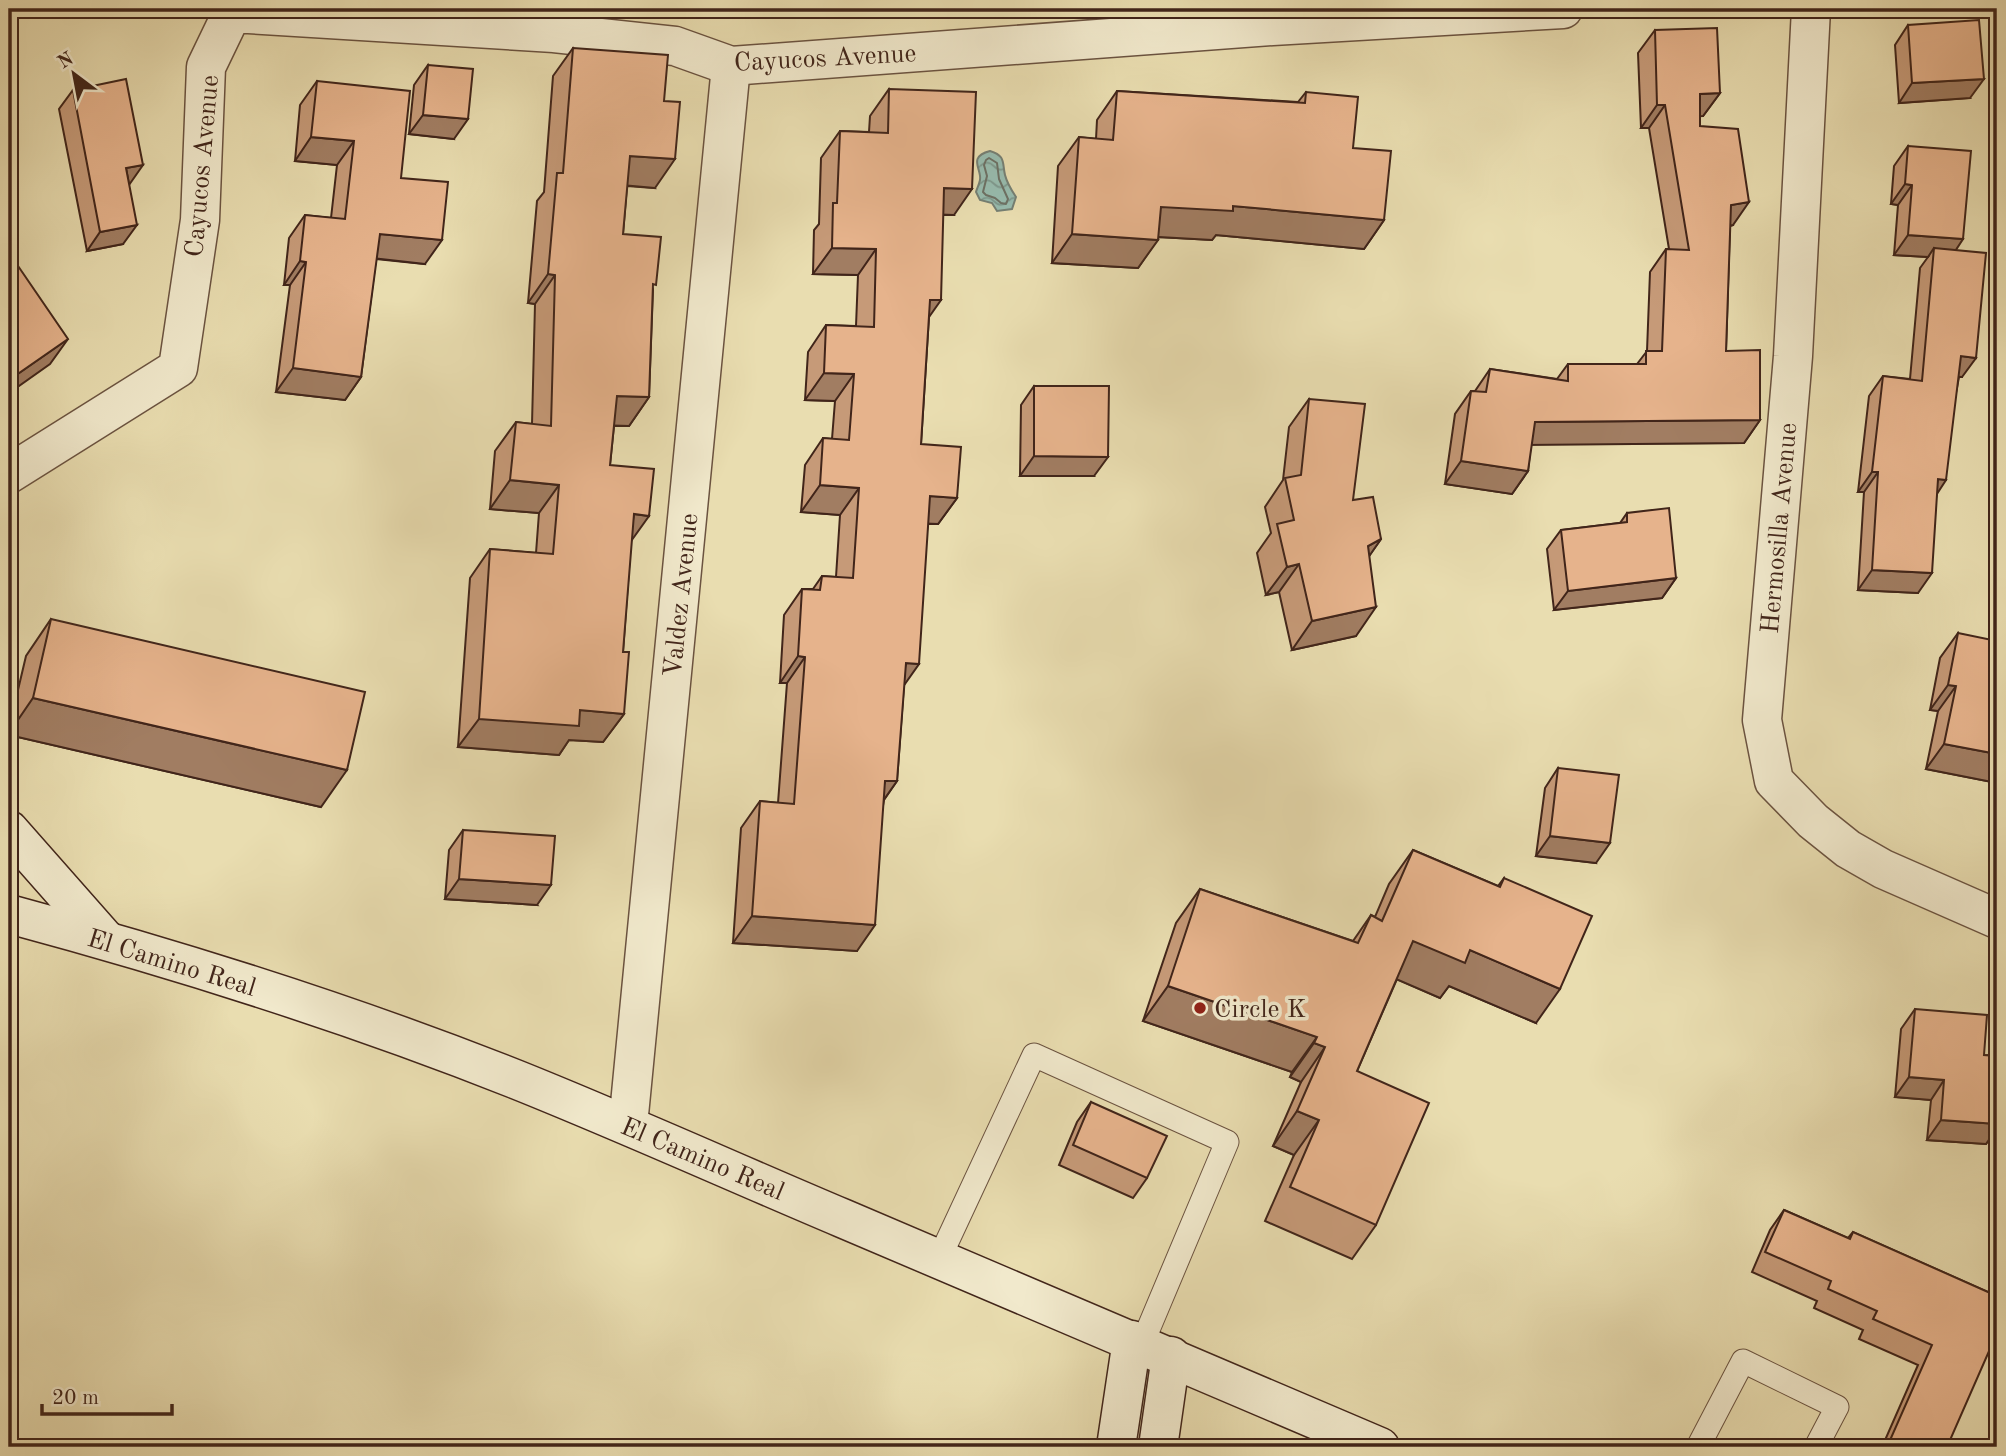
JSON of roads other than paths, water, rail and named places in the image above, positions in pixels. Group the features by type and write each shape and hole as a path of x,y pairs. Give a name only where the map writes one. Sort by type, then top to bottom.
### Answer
{"street":[{"name":"Cayucos Avenue","path":"9,474 178,368 200,220 206,67 232,13 554,33 661,44 732,66 1272,26 1563,9"},
{"name":"Hermosilla Avenue","path":"1811,9 1793,356 1762,720 1774,781 1813,821 1848,849 1883,869 1997,919"},
{"name":"Valdez Avenue","path":"628,1125 732,66"},
{"path":"9,830 106,940"},
{"name":"El Camino Real","path":"9,914 106,940 382,1030 511,1077 1380,1447"},
{"path":"1116,1447 1148,1347"},
{"path":"1148,1347 1158,1447"}],"lane":[{"path":"939,1259 1034,1055 1227,1142 1148,1347"},
{"path":"1698,1447 1743,1361 1836,1407 1816,1447"}],"water":[{"path":"990,151 999,155 1002,160 1006,178 1016,197 1012,209 997,211 992,203 980,200 976,192 980,180 977,160"}],"place":[{"name":"Circle K","path":"1200,1008"}]}
